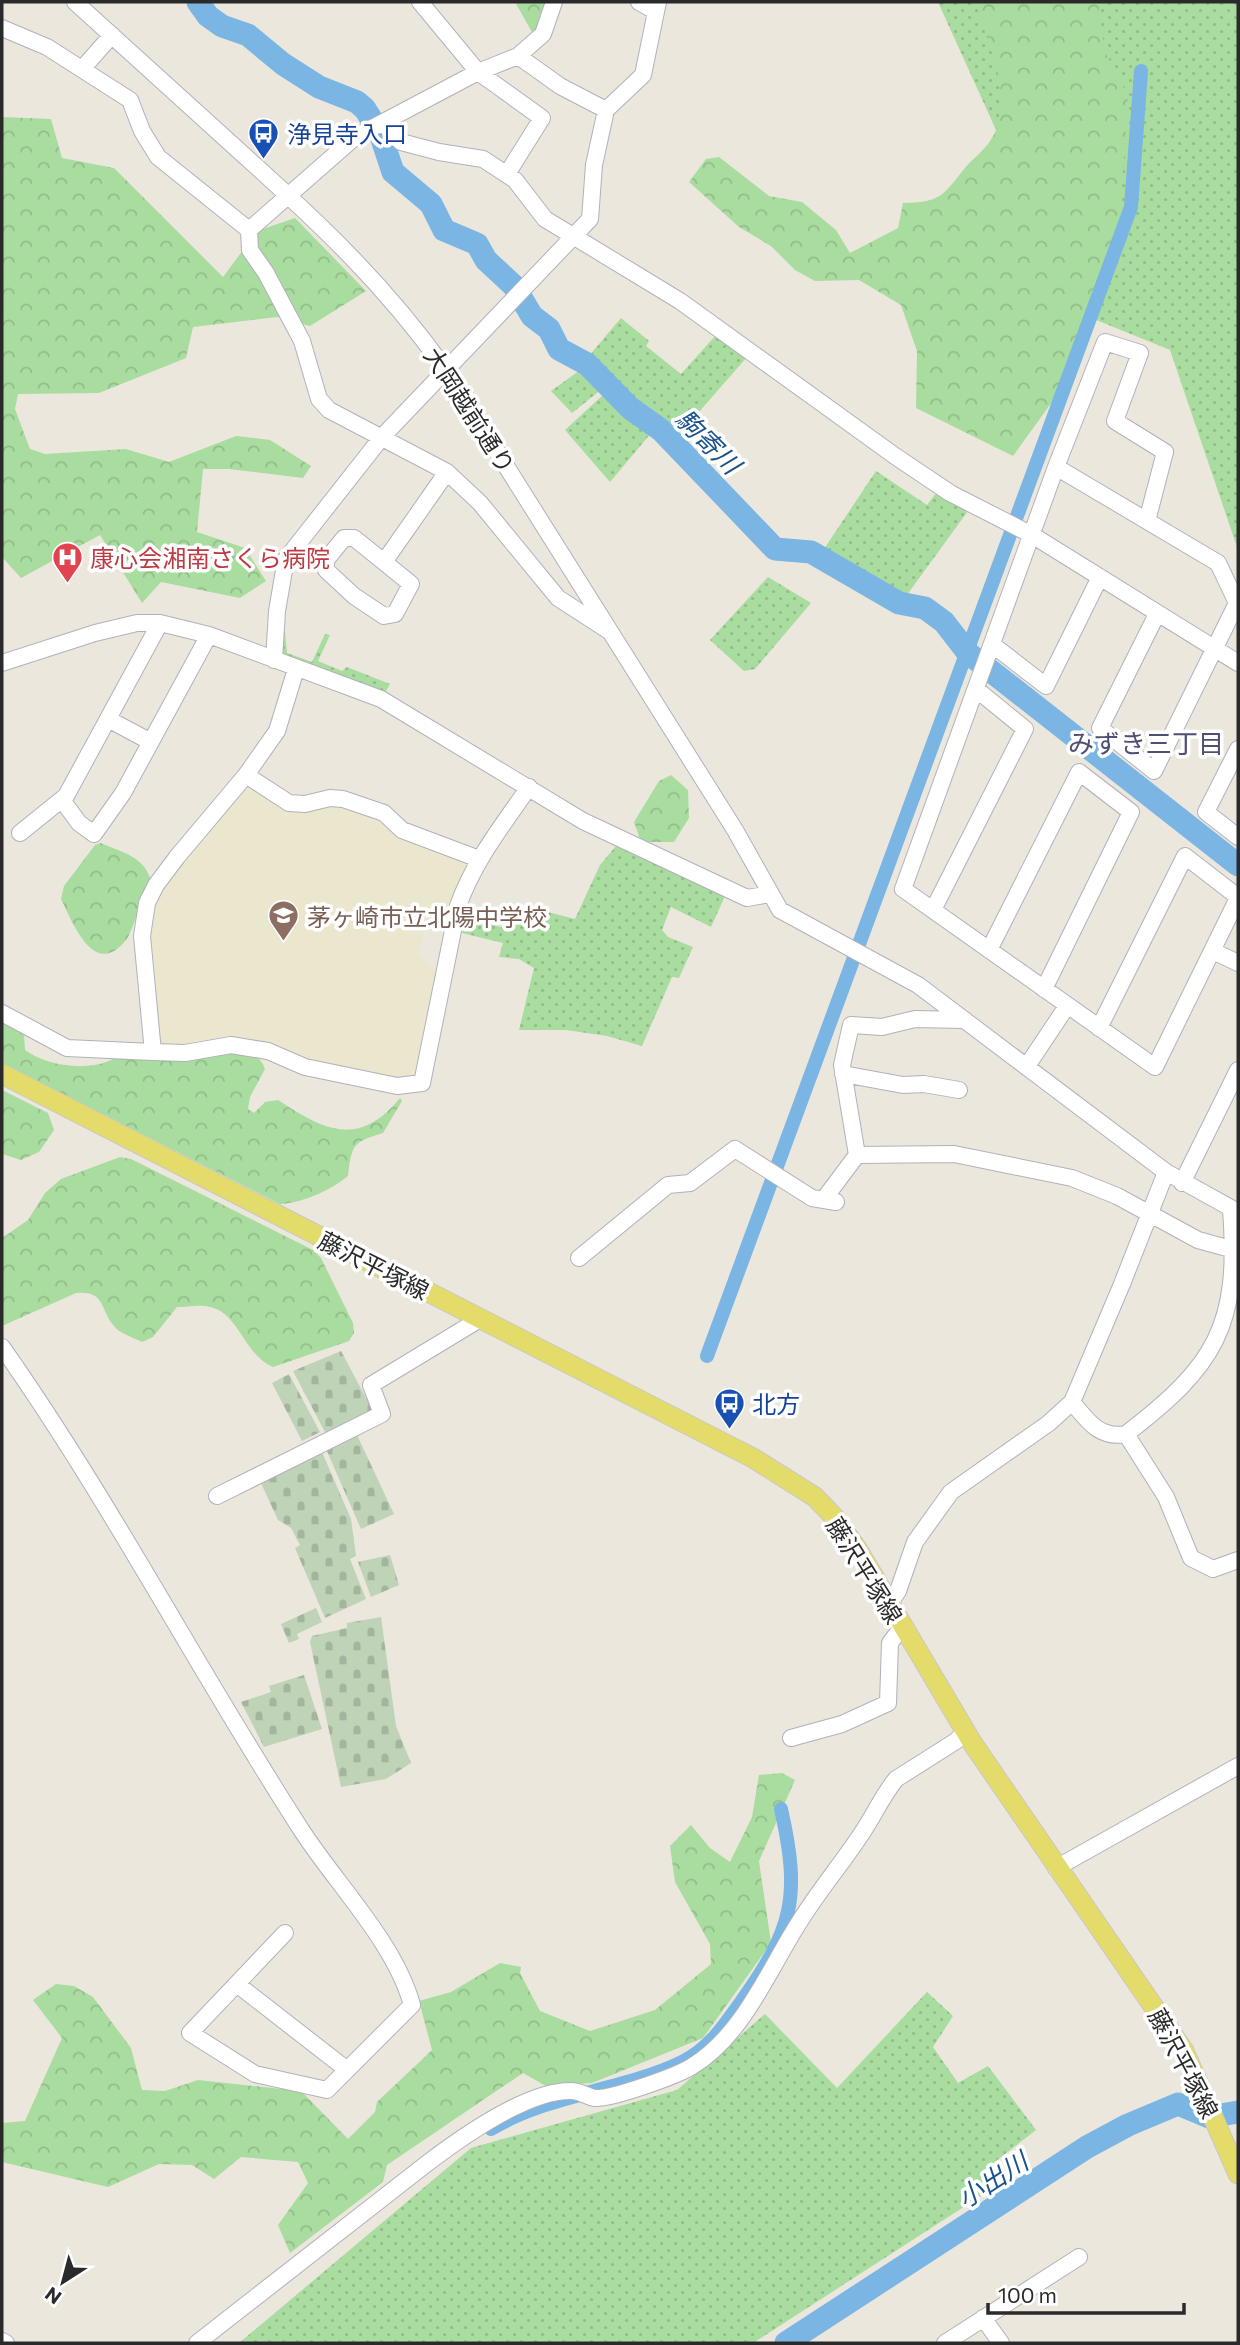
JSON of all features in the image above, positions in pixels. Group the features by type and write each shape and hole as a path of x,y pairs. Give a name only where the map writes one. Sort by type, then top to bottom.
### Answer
{"main road":[{"name":"藤沢平塚線","path":"2,1074 753,1458 799,1485 835,1518 858,1550 888,1606 965,1732 1056,1868 1162,2017 1193,2069 1238,2174"}],"street":[{"name":"大岡越前通り","path":"75,2 287,194 387,291 446,369 735,830 784,915 858,951 918,985 1166,1172 1235,1211"},
{"path":"420,2 478,72 542,118 507,174"},
{"path":"248,230 335,152 378,125 478,72 518,56 543,34 554,2"},
{"path":"274,660 277,611 286,559 382,437 590,219 594,165 606,110 643,75 656,6 639,2"},
{"path":"2,28 47,47 130,100 142,131 158,157 248,230 250,250 266,273 302,341 319,399 329,410 447,472 480,503 558,598 612,633"},
{"path":"82,69 112,35"},
{"path":"518,56 560,86 606,110"},
{"path":"378,125 401,142 483,159 507,174 515,180 545,219 680,301 950,493 1032,535 1238,663"},
{"path":"1099,1028 1185,856 1238,898 1154,1067 933,911 903,889 1056,467 1105,342 1140,353 1115,421 1165,452 1147,521"},
{"path":"1056,467 1218,563 1237,603 1154,771 1100,728 1157,614"},
{"path":"384,562 447,472"},
{"path":"344,538 354,538 384,562 411,584 395,614 384,616 354,596 326,570 326,560 344,538"},
{"path":"991,651 1046,686 1100,577"},
{"path":"2,663 94,632 137,623 160,623 209,635 382,699 613,836 747,898 770,894"},
{"path":"20,833 62,800 160,623"},
{"path":"62,800 79,823 94,834 124,793 209,635"},
{"path":"153,1052 142,936 148,903 156,885 177,857 246,775 277,731 296,668"},
{"path":"933,911 1025,729 978,684"},
{"path":"108,719 151,742"},
{"path":"1238,749 1206,812 1238,837"},
{"path":"989,950 1079,772 1131,812 1044,989"},
{"path":"246,775 289,803 305,804 330,798 343,799 384,813 402,830 479,859"},
{"path":"2,1013 68,1048 186,1053 231,1045 268,1051 305,1067 397,1086 422,1083 458,906 479,859 529,788"},
{"path":"1213,951 1238,963"},
{"path":"1027,1066 1067,1006"},
{"path":"579,1258 668,1185 690,1183 735,1149 812,1198 830,1201 857,1155 844,1074 851,1025 882,1027 915,1019 965,1020"},
{"path":"1182,1183 1238,1070"},
{"path":"844,1074 903,1085 924,1084 958,1090"},
{"path":"857,1155 954,1154 1042,1170 1072,1178 1150,1214 1198,1240 1237,1251"},
{"path":"888,1606 898,1591 915,1542 951,1492 1049,1423 1072,1402 1166,1172"},
{"path":"1072,1402 1096,1429 1105,1435 1126,1434 1191,1380 1222,1334 1229,1312 1237,1251 1235,1211"},
{"path":"217,1496 382,1413 371,1385 480,1319"},
{"path":"2,1348 126,1542 302,1832 394,1962 412,2005 327,2090 255,2074 191,2033 285,1933"},
{"path":"1126,1434 1166,1497 1191,1558 1201,1566 1213,1569 1238,1560"},
{"path":"791,1738 842,1724 888,1703 890,1643 902,1627"},
{"path":"197,2343 464,2136 535,2100 569,2090 597,2098 653,2083 688,2068 707,2056 735,2025 774,1969 795,1928 864,1830 890,1786 965,1732"},
{"path":"1056,1868 1238,1766"},
{"path":"238,1985 346,2069"},
{"path":"945,2343 1079,2257"},
{"path":"984,2318 1001,2343"}],"shaded area":[{"name":"茅ヶ崎市立北陽中学校","path":"244,781 284,805 334,800 381,817 463,859 466,868 455,892 447,928 424,931 419,955 438,970 419,1075 409,1083 314,1066 283,1053 187,1049 156,1044 146,954 150,905"}],"green space":[{"path":"515,2 549,2 544,21 533,34"},
{"path":"938,2 1238,2 1238,550 1170,350 1079,313"},
{"path":"980,2 1098,2 1105,52 1128,95 1120,216 1097,305 1052,402 1013,456 916,408 917,351 901,305 859,280 815,281 795,270 771,246 739,227 689,182 706,159 719,157 769,196 802,202 836,230 850,253 898,228 903,203 933,199 945,192 987,145 998,126 1001,110 999,76 978,11"},
{"path":"2,117 51,119 62,158 114,168 223,277 257,231 295,218 366,291 310,326 277,317 193,327 186,358 99,393 18,394 15,409 30,449 45,454 126,449 169,462 236,436 270,440 311,466 303,478 229,469 203,469 197,532 245,548 266,581 240,598 161,582 142,603 100,535 21,578 2,557"},
{"path":"621,318 649,341 646,346 681,374 716,335 747,357 678,436 633,401 588,357"},
{"path":"583,368 602,389 572,413 551,391"},
{"path":"605,393 635,422 652,432 610,482 565,430"},
{"path":"876,471 927,505 937,492 968,511 904,599 822,552"},
{"path":"768,577 811,603 755,669 744,671 710,640"},
{"path":"284,623 287,653 312,662 325,634 330,635 318,661 342,671 347,667 390,684 384,695 280,655"},
{"path":"671,775 688,790 689,818 674,842 641,842 634,822 659,781"},
{"path":"101,843 137,860 150,878 129,936 115,951 104,954 86,944 61,899 64,886 95,845"},
{"path":"616,846 725,896 711,927 671,907 662,930 668,937 693,947 679,978 672,977 642,1046 607,1036 566,1030 519,1030 534,968 519,959 499,957 503,943 462,933 465,918 505,928 544,911 575,919 600,865"},
{"path":"2,1021 24,1035 25,1050 46,1060 71,1066 97,1065 118,1056 239,1051 252,1054 261,1061 265,1069 250,1097 248,1109 254,1113 265,1102 278,1100 326,1126 356,1129 385,1114 400,1098 402,1101 383,1133 365,1139 355,1146 348,1176 316,1195 280,1204 2,1063"},
{"path":"2,1090 48,1113 54,1130 39,1152 21,1160 2,1154"},
{"path":"120,1157 131,1159 313,1250 321,1258 353,1323 354,1333 349,1341 273,1367 255,1353 228,1317 210,1307 177,1307 153,1337 142,1342 116,1328 98,1298 86,1293 76,1293 2,1326 2,1238 28,1220 45,1193 61,1179"},
{"path":"341,1351 374,1413 328,1438 293,1371"},
{"path":"289,1374 320,1432 302,1441 272,1383"},
{"path":"356,1433 394,1514 361,1529 326,1449"},
{"path":"322,1452 351,1519 356,1556 350,1559 366,1599 325,1618 295,1548 300,1545 291,1528 278,1520 260,1481"},
{"path":"390,1555 399,1585 371,1597 358,1562"},
{"path":"316,1608 322,1622 297,1634 299,1639 289,1643 281,1624"},
{"path":"381,1617 396,1726 411,1763 386,1779 341,1787 310,1642 312,1636 347,1628 347,1623"},
{"path":"304,1675 322,1729 264,1747 241,1702 271,1692 269,1686"},
{"path":"782,1773 795,1780 759,1861 771,1943 703,2038 592,2083 546,2086 523,2073 387,2165 383,2182 290,2253 278,2225 308,2183 298,2162 241,2157 214,2179 192,2165 159,2164 108,2187 2,2162 2,2123 25,2121 62,2038 33,2000 56,1984 74,1986 93,1997 131,2048 142,2090 165,2091 198,2080 301,2091 348,2139 375,2112 377,2102 432,2050 419,2001 451,1992 500,1963 521,1967 520,1973 540,2011 590,2031 655,2010 711,1964 710,1944 675,1882 670,1846 691,1825 710,1848 730,1862 752,1817 759,1775"},
{"path":"927,1992 953,2016 933,2047 958,2083 988,2066 1036,2130 983,2171 990,2190 753,2343 239,2343 471,2148 677,2090 765,2014 837,2088"}],"waterway":[{"name":"駒寄川","path":"198,2 208,16 222,26 248,35 283,64 319,87 357,102 365,109 380,133 393,172 431,204 444,230 477,244 486,260 514,286 532,316 549,329 559,349 587,364 630,408 661,430 775,549 811,552 899,603 925,608 944,622 968,653 1238,865"},
{"path":"707,1356 1131,207 1141,71"},
{"path":"491,2129 537,2108 659,2072 692,2057 715,2036 758,1976 782,1932 791,1889 787,1840 781,1809"},
{"name":"小出川","path":"786,2343 1087,2147 1128,2125 1178,2104 1209,2117 1238,2112"}],"place":[{"name":"浄見寺入口","path":"264,160"},
{"name":"康心会湘南さくら病院","path":"67,584"},
{"name":"茅ヶ崎市立北陽中学校","path":"284,943"},
{"name":"北方","path":"729,1430"}],"district":[{"name":"みずき三丁目","path":"1146,742"}]}
